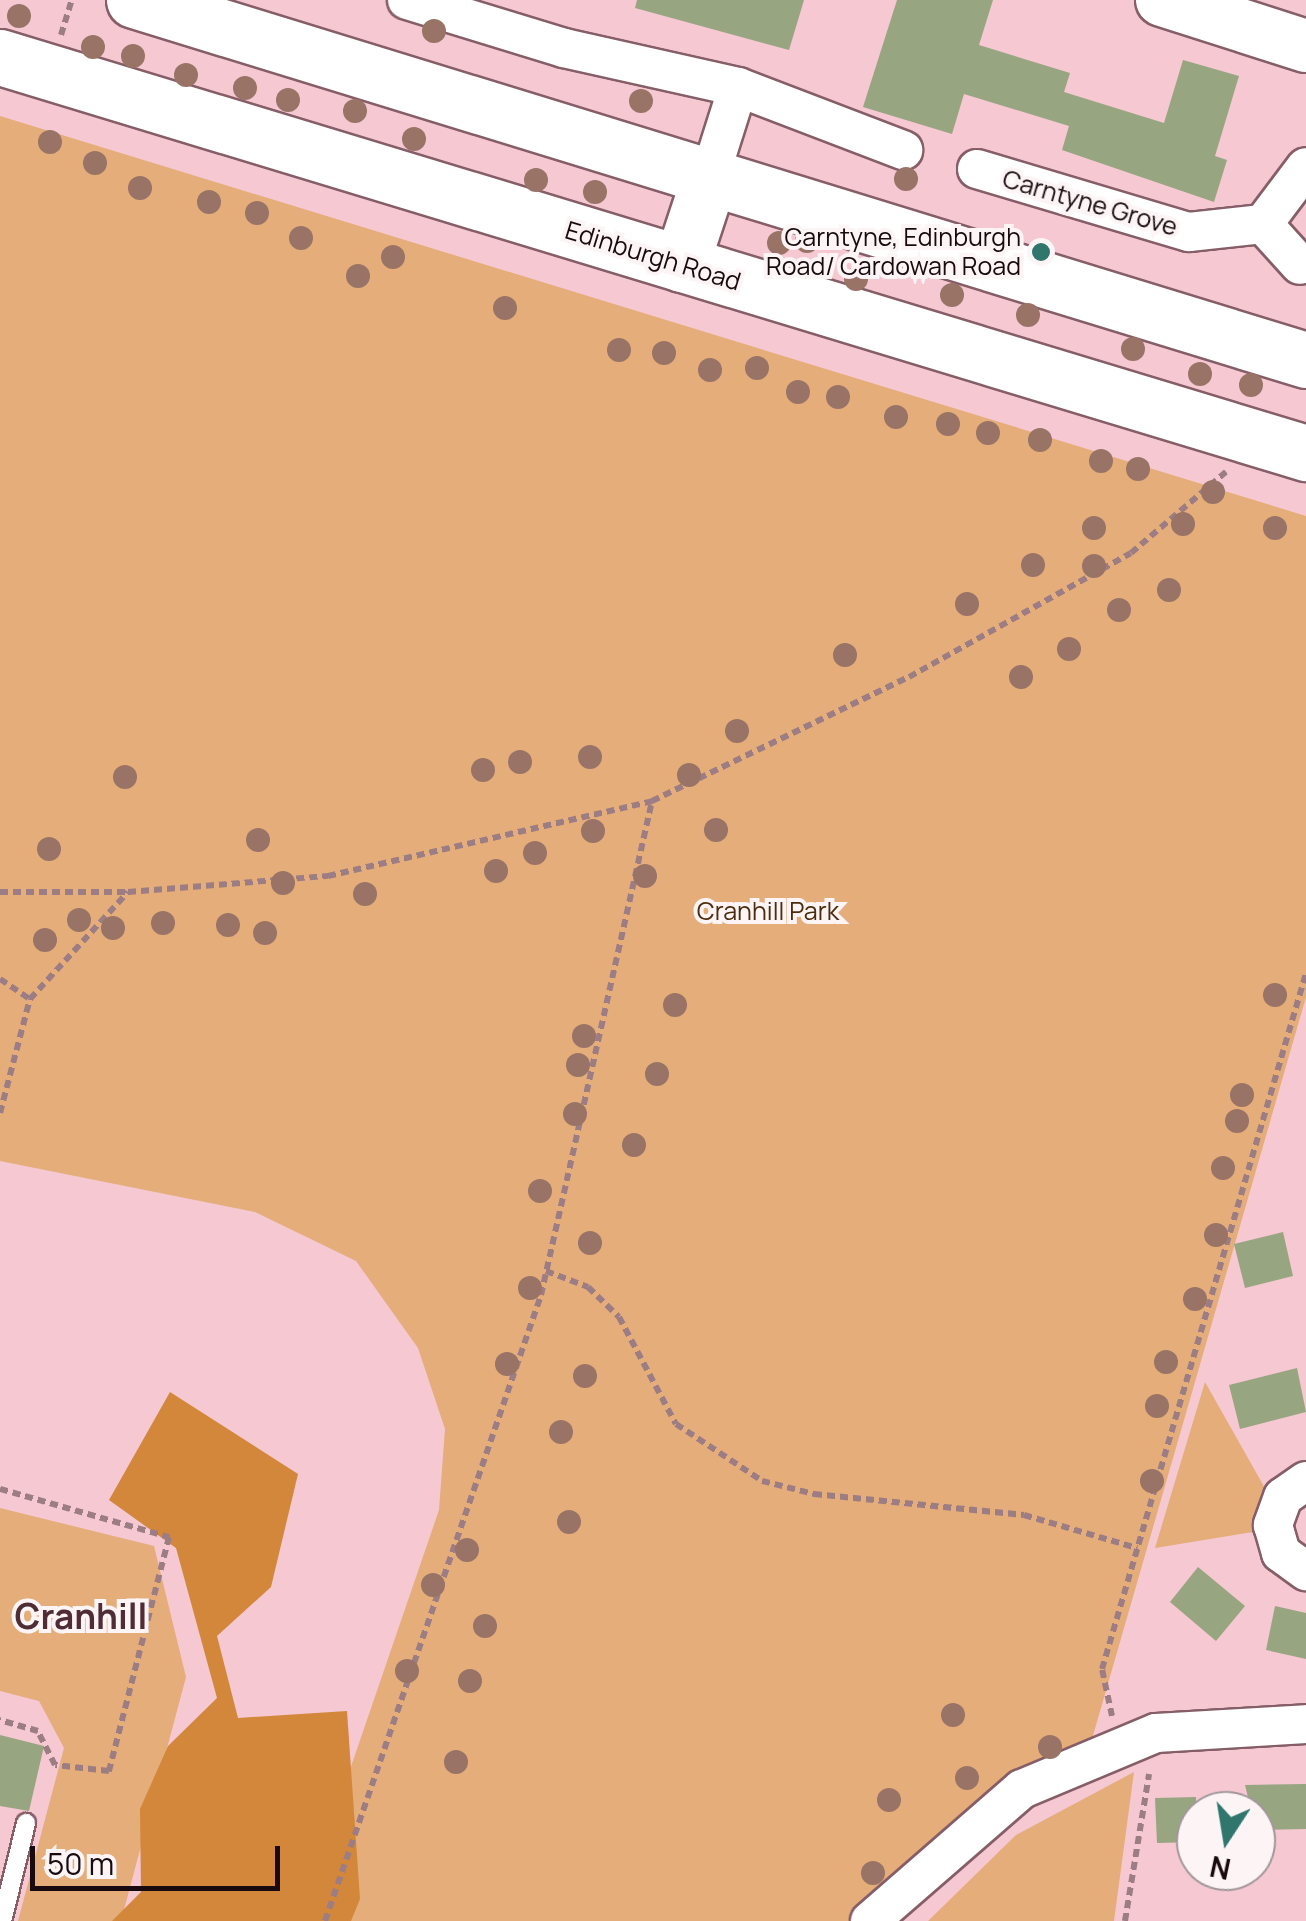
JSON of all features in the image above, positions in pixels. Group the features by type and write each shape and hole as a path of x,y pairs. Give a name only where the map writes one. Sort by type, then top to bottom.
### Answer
{"main road":[{"path":"134,0 1306,360"},
{"name":"Edinburgh Road","path":"0,56 1306,453"},
{"path":"682,264 709,179"}],"street":[{"path":"407,0 564,48 738,87 903,150"},
{"path":"1162,0 1306,46"},
{"path":"709,179 738,87"},
{"path":"1300,265 1264,224 1306,167"},
{"name":"Carntyne Grove","path":"978,170 1189,232 1264,224"},
{"path":"1306,1481 1283,1497 1273,1525 1282,1553 1306,1572"},
{"path":"870,1921 1022,1789 1156,1733 1306,1724"}],"lane":[{"path":"2,1921 26,1823"}],"path":[{"path":"0,892 128,892 328,876 652,801 909,677 1131,553 1219,483 1249,436"},
{"path":"325,1921 546,1271 652,801"},
{"path":"0,1113 30,999 128,892"},
{"path":"1118,1748 1102,1669 1306,972"},
{"path":"0,979 30,999"},
{"path":"546,1271 588,1288 619,1317 676,1424 762,1482 814,1494 1024,1515 1137,1548"},
{"path":"0,1489 169,1537 109,1771 54,1765 38,1730 0,1720"},
{"path":"1125,1921 1156,1733"}],"green space":[{"name":"Cranhill Park","path":"0,116 1306,516 1306,997 1092,1739 1014,1776 942,1833 868,1921 298,1921 439,1510 445,1429 418,1348 356,1261 255,1212 0,1161"},
{"path":"1205,1382 1266,1490 1259,1531 1155,1548"},
{"path":"0,1508 154,1546 186,1677 121,1921 18,1921 64,1748 39,1701 0,1691"},
{"path":"1134,1772 1114,1921 928,1921 1016,1835"}],"shaded area":[{"path":"170,1392 298,1474 271,1587 217,1636 238,1718 347,1711 360,1899 351,1921 112,1921 141,1892 140,1809 168,1746 217,1698 176,1548 109,1500"}],"building":[{"path":"637,0 804,0 789,50 635,8"},
{"path":"897,0 993,0 979,45 1070,73 1064,92 1164,123 1183,60 1239,76 1215,156 1227,160 1214,202 1062,150 1069,126 964,94 952,134 863,107"},
{"path":"1283,1232 1293,1276 1245,1288 1234,1244"},
{"path":"1297,1368 1306,1412 1240,1429 1229,1385"},
{"path":"1198,1567 1245,1606 1216,1641 1170,1602"},
{"path":"1275,1606 1306,1613 1306,1659 1266,1650"},
{"path":"0,1735 44,1746 29,1811 0,1806"},
{"path":"1306,1784 1306,1829 1276,1830 1276,1791 1246,1791 1245,1785"},
{"path":"1176,1797 1176,1843 1157,1843 1155,1798"}],"place":[{"name":"Carntyne, Edinburgh Road/ Cardowan Road","path":"1041,252"}],"district":[{"name":"Cranhill","path":"81,1616"}]}
